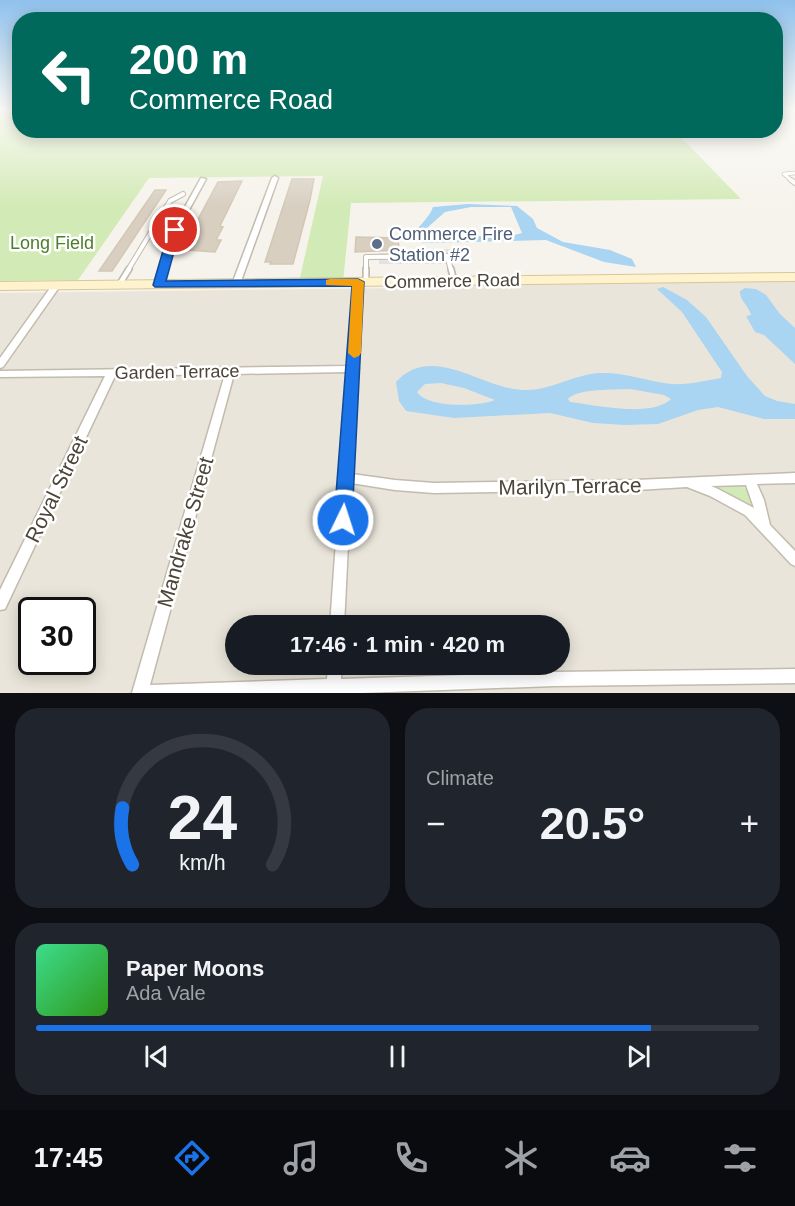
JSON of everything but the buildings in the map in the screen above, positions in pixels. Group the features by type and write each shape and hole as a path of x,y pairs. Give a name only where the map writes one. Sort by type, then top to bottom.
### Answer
{"main road":[{"name":"Commerce Road","path":"0,286 795,277"}],"street":[{"path":"236,284 275,178"},
{"path":"159,285 175,230 203,179"},
{"path":"338,615 362,282"},
{"path":"0,365 56,286"},
{"name":"Garden Terrace","path":"0,374 354,369"},
{"name":"Mandrake Street","path":"141,693 230,372"},
{"name":"Royal Street","path":"0,604 111,373"},
{"name":"Marilyn Terrace","path":"346,478 395,486 434,488 687,483 795,478"},
{"path":"750,480 764,525"},
{"path":"687,483 714,492 749,511 795,560"},
{"path":"333,690 334,675"},
{"path":"141,693 333,690 554,679 795,676"}],"lane":[{"path":"795,173 784,174 795,183"},
{"path":"119,285 170,201 183,194"},
{"path":"362,282 366,257 435,256 447,256 454,281"}],"shaded area":[{"path":"407,249 450,249 453,264 379,264 379,253 407,253"},
{"path":"795,277 795,693 0,693 0,293 406,288"}],"green space":[{"name":"Long Field","path":"0,142 686,142 741,199 351,203 343,282 299,282 323,176 149,178 78,280 0,281"},
{"path":"717,485 746,489 752,505 747,505 719,490"}],"water":[{"path":"468,204 517,206 533,219 537,228 563,242 610,250 632,259 636,267 604,262 546,240 423,243 414,234 433,207","holes":["471,207 511,207 522,233 503,238 430,232 428,227 445,212"]},
{"path":"663,287 687,300 706,317 747,376 765,396 795,404 795,419 764,419 718,407 698,410 658,424 593,423 550,413 454,418 406,411 399,401 396,382 410,371 425,366 458,371 508,388 524,390 543,388 599,373 626,375 671,384 721,378 722,372 682,312 657,289","holes":["441,383 464,388 495,400 454,405 431,401 417,392 425,384","630,389 664,395 671,399 662,405 637,409 570,402 568,399 573,395 588,391"]},
{"path":"745,288 756,289 766,295 780,314 795,328 795,364 764,335 755,332 746,316 751,315 750,312 740,294 740,291"}],"slow traffic":[{"path":"330,283 358,282 354,353"}],"place":[{"name":"Commerce Fire Station #2","path":"377,244"}],"route":[{"path":"175,230 159,285 358,282 343,520"}]}
